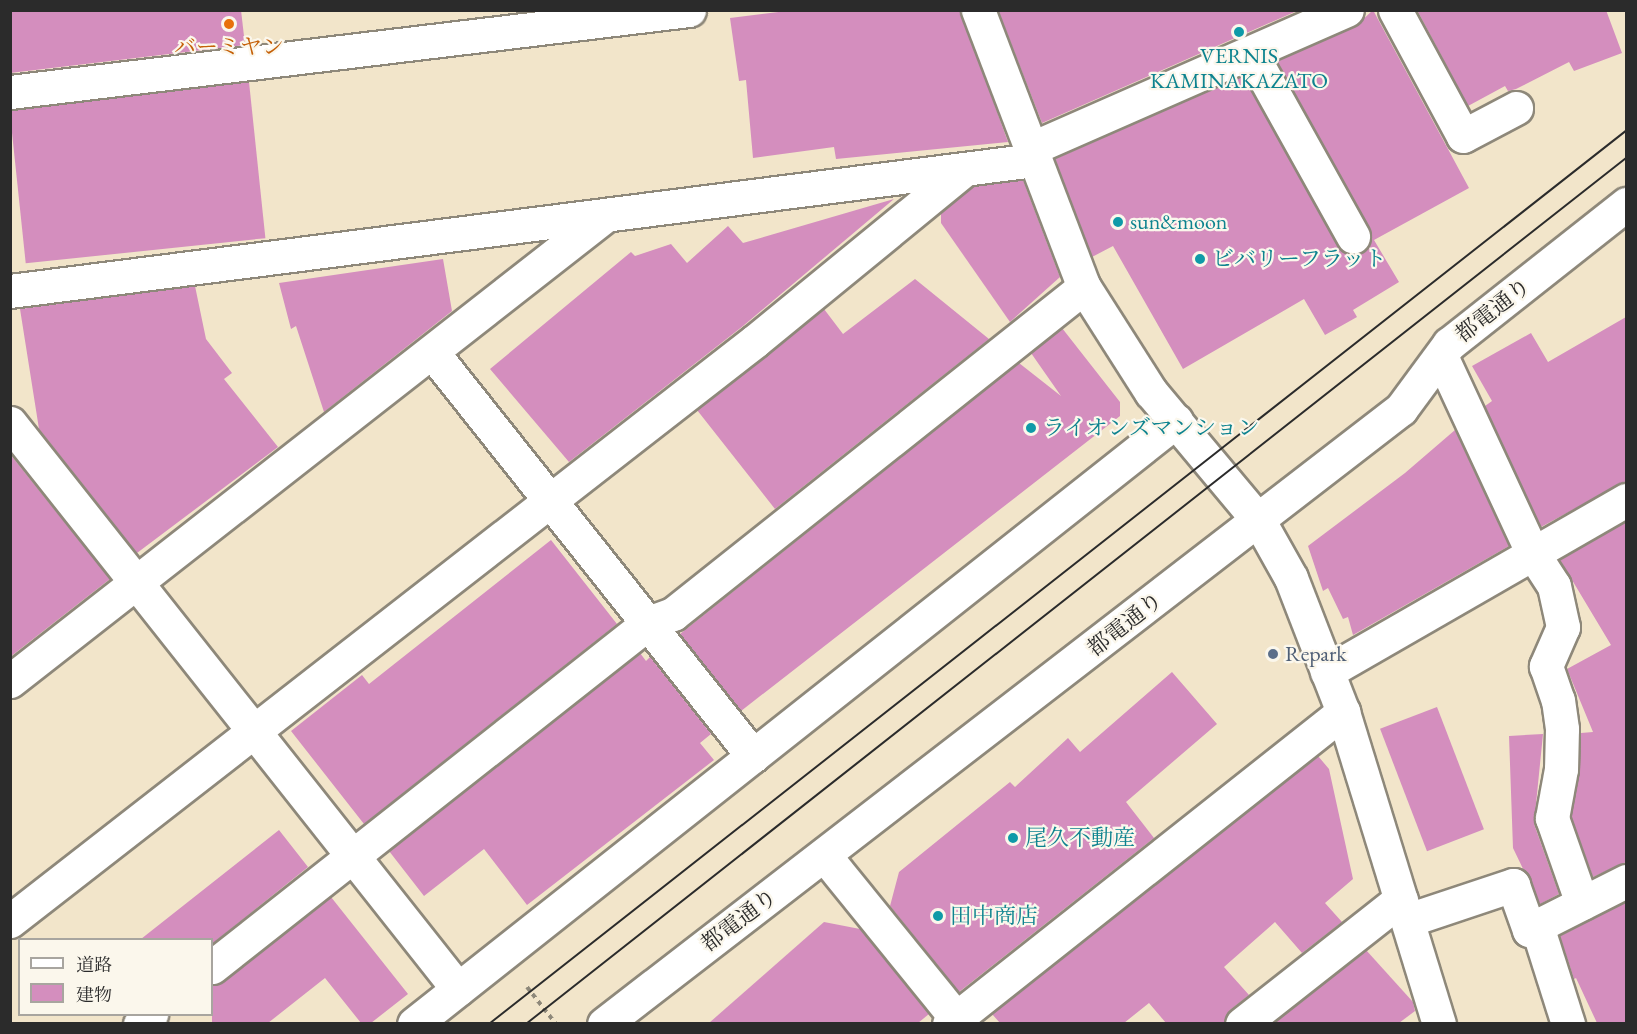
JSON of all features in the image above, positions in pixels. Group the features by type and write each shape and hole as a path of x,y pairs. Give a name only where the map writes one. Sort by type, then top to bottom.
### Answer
{"street":[{"path":"10,92 690,10"},
{"path":"978,10 1084,287 1151,392 1259,521 1291,579 1343,712 1439,1023"},
{"path":"10,291 602,218 965,169 1032,155 1347,10"},
{"path":"1395,10 1463,136 1516,108"},
{"path":"1251,53 1353,236"},
{"path":"10,921 550,501 965,169"},
{"name":"都電通り","path":"604,1023 1259,521 1401,409 1449,344 1626,204"},
{"path":"10,681 602,218"},
{"path":"213,966 648,623 673,614 1084,287"},
{"path":"432,352 753,756"},
{"path":"1441,356 1532,552 1554,586 1563,627 1546,666 1558,700 1562,729 1561,769 1552,818 1582,903"},
{"path":"414,1023 1176,421"},
{"path":"10,423 138,581 458,988"},
{"path":"1327,672 1626,500"},
{"path":"824,855 955,1021 1343,712"},
{"path":"1242,1023 1405,909 1513,885 1529,930 1626,881"},
{"path":"1537,926 1568,1023"}],"path":[{"path":"502,954 556,1023"}],"building":[{"path":"10,10 241,10 245,45 10,73"},
{"path":"795,10 960,10 1008,142 836,159 834,147 753,158 746,80 739,81 730,18"},
{"path":"998,10 1299,10 1042,123"},
{"path":"1373,10 1469,188 1374,240 1399,282 1353,310 1357,317 1325,335 1304,299 1183,369 1113,246 1092,257 1055,159 1243,76 1337,245 1344,252 1362,253 1369,245 1369,227 1277,61 1355,27"},
{"path":"1417,10 1606,10 1622,53 1574,71 1569,62 1516,89 1508,91 1505,86 1468,106"},
{"path":"249,82 265,238 26,263 10,107"},
{"path":"1023,180 1060,277 1010,322 941,223 941,213 973,187"},
{"path":"894,199 743,326 569,462 490,369 631,252 635,256 671,244 687,263 728,226 743,243"},
{"path":"443,259 452,311 324,412 296,326 291,329 279,283"},
{"path":"915,279 989,339 775,509 697,410 824,309 843,334"},
{"path":"195,286 206,339 232,373 224,379 278,447 137,553 39,429 20,309"},
{"path":"1626,317 1626,481 1541,527 1485,406 1492,401 1472,366 1531,333 1548,362"},
{"path":"1062,328 1120,402 1120,416 741,711 680,634 1019,363 1061,396 1031,353"},
{"path":"1455,430 1509,546 1353,635 1348,617 1343,619 1328,588 1323,591 1308,546 1405,473"},
{"path":"10,454 110,579 10,657"},
{"path":"1626,521 1626,862 1593,877 1571,816 1579,772 1581,733 1593,732 1567,669 1611,645 1560,560"},
{"path":"551,540 617,624 364,824 291,731 362,675 369,684"},
{"path":"640,653 646,661 650,657 711,734 700,743 714,760 527,905 484,849 424,896 389,851"},
{"path":"1172,672 1217,724 1126,802 1154,838 959,992 890,906 899,872 1010,782 1015,787 1068,738 1080,752"},
{"path":"1437,707 1484,829 1427,851 1380,729"},
{"path":"1543,734 1534,824 1559,894 1540,904 1513,848 1509,736"},
{"path":"1318,756 1329,769 1353,879 1325,903 1342,922 1302,953 1275,922 1224,967 1249,995 1230,1010 1224,1023 1166,1023 1149,1003 1124,1023 1000,1023 992,1014"},
{"path":"279,830 308,867 213,943 213,938 142,938"},
{"path":"331,897 408,994 371,1023 361,1023 325,978 268,1023 212,1023 213,985 224,982"},
{"path":"1626,902 1626,1023 1597,1023 1576,978 1574,979 1560,936"},
{"path":"824,922 860,929 929,1014 918,1023 709,1023"},
{"path":"1366,950 1413,1002 1415,1011 1399,1023 1273,1023"}],"tram line":[{"path":"489,1024 1626,131"},
{"path":"526,1024 1626,158"}],"place":[{"name":"バーミヤン","path":"229,24"},
{"name":"VERNIS KAMINAKAZATO","path":"1239,32"},
{"name":"sun&moon","path":"1118,222"},
{"name":"ビバリーフラット","path":"1200,259"},
{"name":"ライオンズマンション","path":"1031,428"},
{"name":"Repark","path":"1273,654"},
{"name":"尾久不動産","path":"1013,838"},
{"name":"田中商店","path":"938,916"}]}
